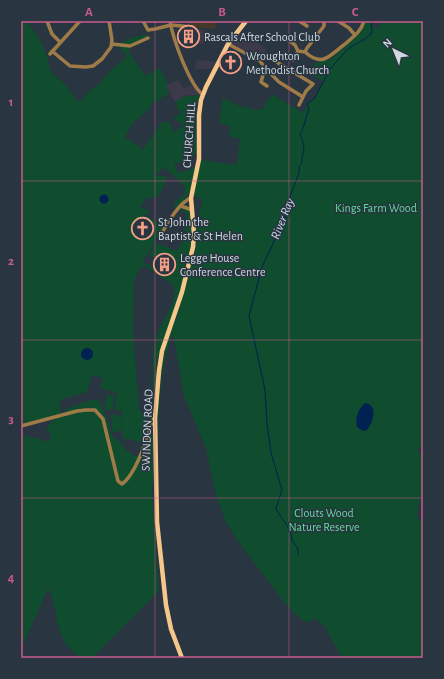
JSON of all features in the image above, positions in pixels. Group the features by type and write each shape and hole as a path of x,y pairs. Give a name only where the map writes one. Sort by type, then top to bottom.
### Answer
{"main road":[{"name":"CHURCH HILL","path":"191,204 199,164 199,115 201,94 228,44 246,21"},
{"name":"SWINDON ROAD","path":"182,658 171,629 164,593 156,509 155,413 161,356 182,292 194,240 191,204"}],"street":[{"path":"47,21 52,34 60,42"},
{"path":"80,21 51,52 70,66 90,67 99,62 110,49 112,44 109,21"},
{"path":"143,21 148,30 170,23 192,27"},
{"path":"299,21 307,26"},
{"path":"304,52 324,26 324,21"},
{"path":"338,21 343,22 355,35"},
{"path":"298,51 304,52 316,58 328,58 360,31 364,21"},
{"path":"170,23 183,61 201,94"},
{"path":"112,44 130,46 148,38"},
{"path":"286,38 295,45 298,51"},
{"path":"228,44 260,61 279,82 303,97"},
{"path":"293,60 298,51"},
{"path":"260,61 264,55 313,84 299,105"},
{"path":"265,68 260,82 267,86"},
{"path":"162,233 181,206 191,198"},
{"path":"181,206 192,210"},
{"path":"21,426 77,411 97,411 103,419 118,481 122,484 125,482 139,458 155,413"},
{"path":"149,431 155,432"}],"shaded area":[{"path":"189,21 216,21 215,29 189,27"},
{"path":"182,28 205,30 203,44 180,41"},
{"path":"240,32 267,49 264,53 262,53 259,59 231,45"},
{"path":"196,61 216,62 212,69 195,69"},
{"path":"178,80 184,88 194,84 199,95 185,96 175,102 166,86"}],"green space":[{"path":"21,21 27,21 40,40 48,58 47,59 52,74 62,81 79,102 127,56 119,47 129,47 130,50 128,52 145,76 160,68 168,85 166,86 169,93 158,102 155,100 147,111 133,123 125,137 143,149 161,123 168,121 174,132 183,126 181,123 173,119 180,113 175,102 185,96 200,95 195,111 196,153 174,165 178,172 195,167 191,191 180,204 183,208 190,212 197,224 202,200 193,195 201,160 237,165 240,139 228,136 231,127 219,122 223,98 244,108 246,106 257,111 259,108 263,110 267,101 273,95 302,112 307,106 306,104 314,99 323,81 301,68 301,65 310,70 317,62 325,59 330,61 342,48 345,50 343,47 360,33 365,21 372,21 372,24 378,29 382,21 423,21 423,446 418,449 420,454 423,455 423,486 417,515 423,522 423,658 342,658 325,627 315,618 307,623 295,614 283,601 237,540 225,520 215,492 206,448 184,396 173,334 167,351 161,387 158,426 158,482 156,425 159,380 167,344 176,320 195,251 191,249 185,277 157,361 154,421 150,432 154,434 154,480 152,489 159,591 92,658 81,658 68,646 63,638 57,622 54,604 48,588 21,650 21,434 49,442 51,432 45,430 52,421 65,413 65,410 68,408 85,402 97,400 100,402 109,423 111,435 119,441 124,448 133,455 142,457 145,449 140,449 143,441 138,442 127,438 124,441 121,424 121,431 112,432 111,415 120,415 121,421 122,410 114,411 117,393 100,388 103,378 92,375 87,392 60,400 61,415 29,425 21,422","holes":["167,168 168,171 185,187 184,194 174,205 174,207 185,212 187,215 185,221 185,234 177,251 156,243 149,255 174,269 171,275 161,273 152,268 153,266 142,263 164,226 144,215 150,214 149,211 140,207 146,198 158,197 168,177 156,175 161,170","145,266 174,286 174,298 158,332 153,354 153,393 149,421 139,409 133,332 134,280 140,268"]},
{"path":"147,35 147,37 131,44 121,43 133,37"},
{"path":"107,394 114,396 112,410 104,409"}],"water":[{"path":"102,195 106,195 108,199 106,203 102,203 100,201 100,197"},
{"path":"85,348 89,348 93,354 89,360 85,360 81,356 81,352"},
{"path":"365,403 372,407 374,414 369,427 367,430 363,431 357,427 356,420 359,411"}],"waterway":[{"name":"River Ray","path":"298,555 298,549 292,540 290,530 276,508 282,490 271,453 265,390 249,316 262,267 285,218 289,199 299,173 299,166 302,163 304,148 300,134 309,110 307,104 314,99 330,69 345,52 371,34 371,21"}],"place":[{"name":"Rascals After School Club","path":"189,37"},
{"name":"Wroughton Methodist Church","path":"231,63"},
{"name":"St John the Baptist & St Helen","path":"143,229"},
{"name":"Legge House Conference Centre","path":"164,265"}],"park label":[{"name":"Kings Farm Wood","path":"376,208"},
{"name":"Clouts Wood Nature Reserve","path":"324,520"}]}
